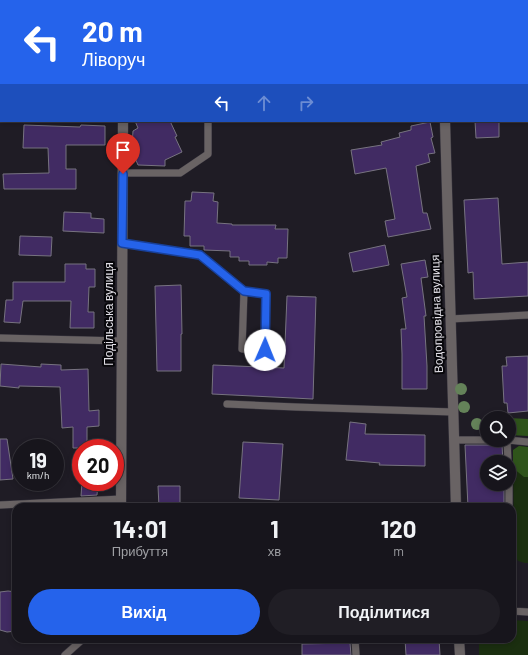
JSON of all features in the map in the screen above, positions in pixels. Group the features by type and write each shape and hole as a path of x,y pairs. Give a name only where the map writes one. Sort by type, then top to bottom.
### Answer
{"street":[{"name":"Подільська вулиця","path":"121,503 123,122"},
{"name":"Водопровідна вулиця","path":"445,122 456,503"},
{"path":"459,643 460,655"}],"lane":[{"path":"123,174 180,173 208,154 208,122"},
{"path":"122,243 200,255 244,291 266,294 265,350 242,349 244,291"},
{"path":"450,319 528,315"},
{"path":"0,338 122,341"},
{"path":"227,404 453,412"},
{"path":"454,440 480,440"},
{"path":"516,441 528,442"},
{"path":"509,491 509,503"},
{"path":"0,505 12,505"},
{"path":"516,611 528,612"},
{"path":"66,655 79,643"},
{"path":"355,643 356,655"}],"green space":[{"path":"516,418 528,419 528,436 516,435"},
{"path":"519,446 528,447 528,563 518,561 516,557 516,503 514,503 513,491 516,491 516,455 513,455 513,450"},
{"path":"519,446 528,447 528,477 524,477 516,470 516,455 513,455 513,450"},
{"path":"516,620 528,621 528,655 479,655 479,643 516,643"}],"building":[{"path":"135,122 170,122 182,152 165,160 165,166 138,165 135,158 131,158 133,131 138,128"},
{"path":"430,122 433,137 431,138 435,153 428,154 430,162 416,166 423,213 427,213 431,229 388,237 385,221 395,219 386,168 355,174 351,150 382,145 381,142 400,137 399,133 411,130 411,126"},
{"path":"475,122 499,122 499,137 476,138"},
{"path":"24,125 80,127 81,125 105,126 105,145 66,145 66,169 76,169 76,189 4,189 3,174 49,173 48,148 23,148"},
{"path":"192,192 214,193 213,201 218,202 217,223 232,225 276,225 275,229 288,229 287,258 278,258 278,263 267,262 267,265 249,265 249,261 239,261 239,257 230,257 230,251 204,250 204,246 190,246 190,236 184,236 185,201 191,201"},
{"path":"498,198 502,264 528,262 528,296 474,299 473,272 468,273 464,200"},
{"path":"64,212 91,213 91,218 104,219 104,233 63,231"},
{"path":"20,236 52,237 51,256 19,255"},
{"path":"385,245 389,265 353,272 349,253"},
{"path":"425,260 428,277 421,278 426,316 424,316 427,389 402,389 401,329 406,329 402,298 407,297 401,264"},
{"path":"65,264 86,264 86,269 95,269 95,287 89,287 88,312 94,312 94,328 70,328 71,301 23,301 20,323 4,322 6,300 13,300 13,282 65,282"},
{"path":"181,285 181,371 157,371 155,286"},
{"path":"287,296 316,297 313,399 212,394 213,365 284,368"},
{"path":"528,356 528,411 508,411 507,403 504,403 502,366 507,366 506,357"},
{"path":"1,364 41,367 41,364 61,365 61,370 88,369 89,411 99,410 99,426 87,427 87,439 73,439 73,427 62,428 60,387 19,386 19,388 0,386"},
{"path":"350,422 366,424 365,434 425,435 425,466 379,465 380,463 346,460"},
{"path":"0,439 7,439 12,479 0,480"},
{"path":"243,442 283,444 279,500 239,498"},
{"path":"465,445 502,447 503,455 480,455 480,491 504,491 504,503 468,503"},
{"path":"158,486 180,486 180,503 159,503"},
{"path":"81,491 97,491 97,495 81,496"},
{"path":"0,592 12,592 12,631 0,630"},
{"path":"350,643 351,655 302,655 302,644"},
{"path":"405,643 439,643 440,655 406,655"}],"route":[{"path":"123,174 122,243 200,255 244,291 266,294 265,350"}]}
